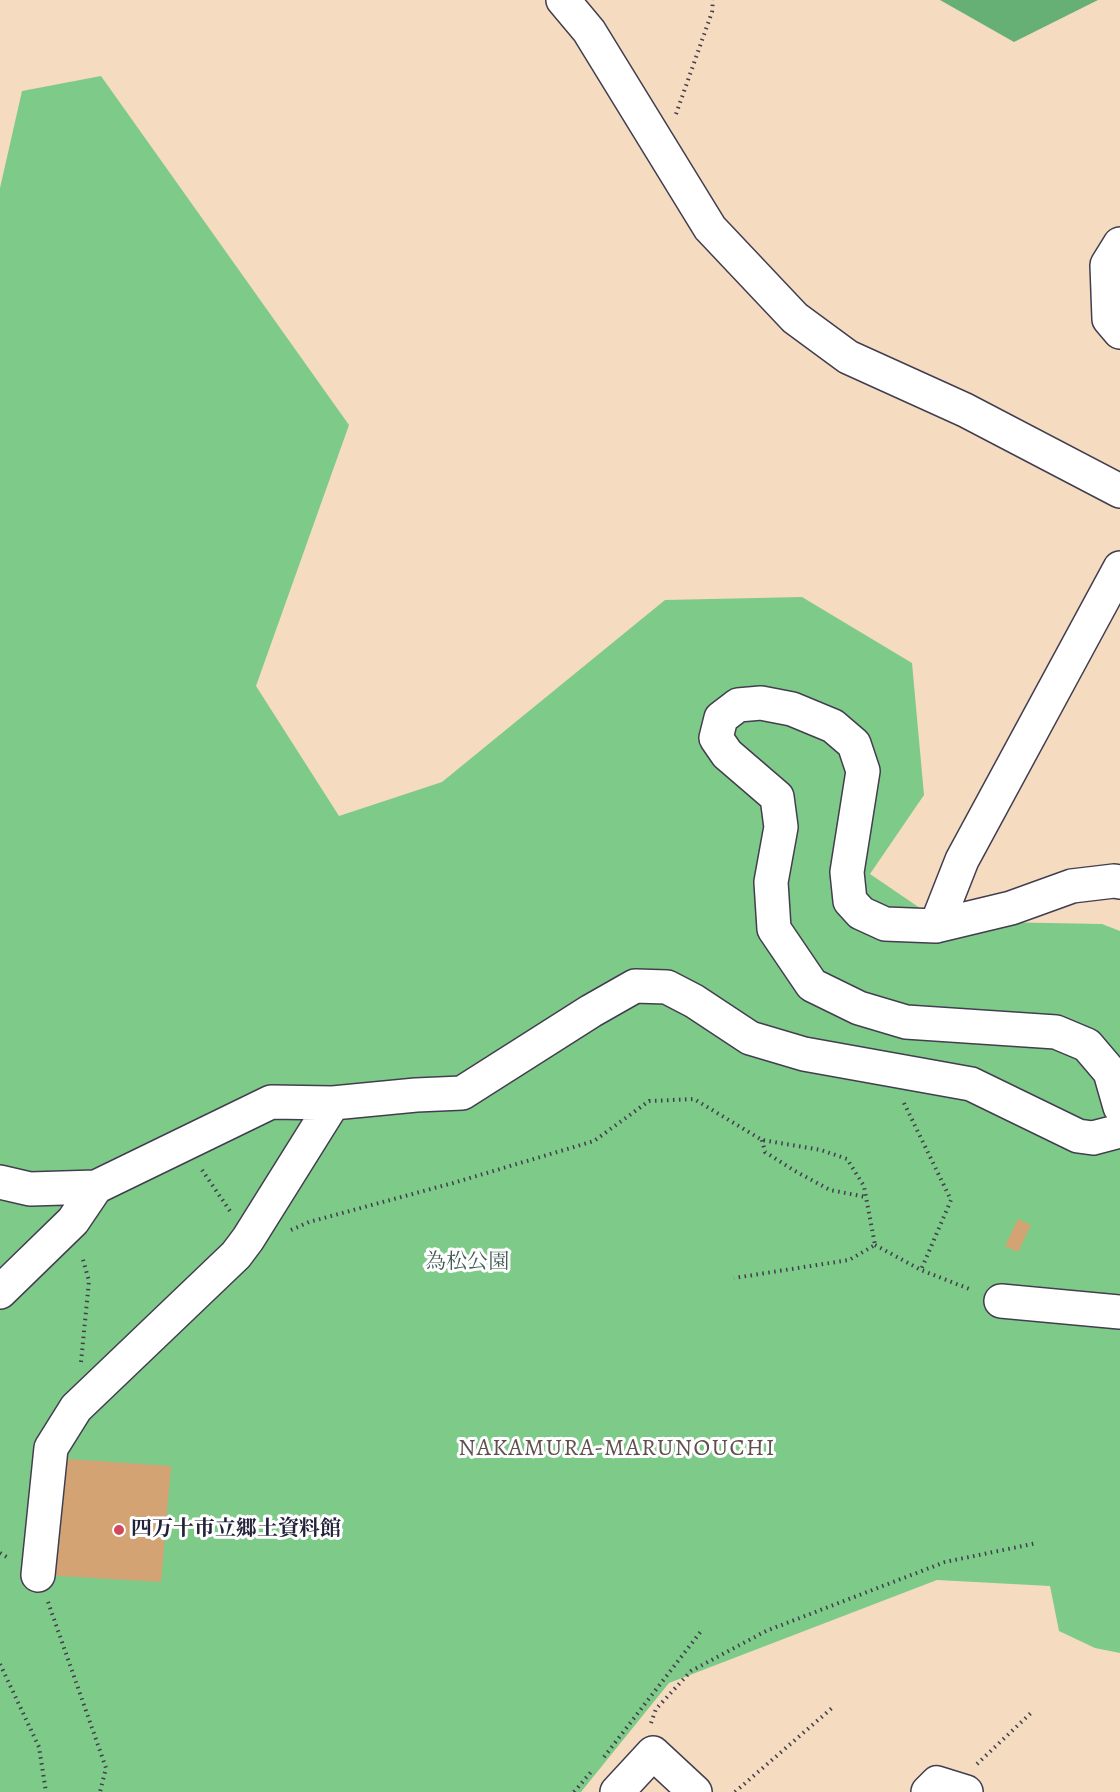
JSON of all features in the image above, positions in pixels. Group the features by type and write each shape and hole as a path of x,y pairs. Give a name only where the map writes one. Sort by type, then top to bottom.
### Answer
{"street":[{"path":"563,0 589,31 710,228 795,318 848,357 964,410 1120,491"},
{"path":"1120,244 1107,265 1109,319 1120,332"},
{"path":"936,926 962,860 1120,568"},
{"path":"1120,882 1072,886 1011,908 936,926 885,924 861,913 850,901 847,872 863,771 854,744 832,726 792,709 761,703 738,705 721,718 716,738 728,754 777,797 781,826 771,882 774,929 812,985 860,1008 906,1022 1056,1032 1087,1046 1110,1072 1120,1107"},
{"path":"0,1182 30,1189 96,1187 271,1102 333,1103 462,1093 591,1011 635,986 667,987 694,1001 750,1038 804,1054 971,1084 1078,1136 1094,1138 1120,1131"},
{"path":"38,1575 51,1448 76,1408 236,1254 248,1239 333,1103"},
{"path":"0,1292 73,1221 96,1187"},
{"path":"1000,1301 1120,1312"},
{"path":"617,1792 653,1753 695,1792"}],"path":[{"path":"663,151 712,12 713,0"},
{"path":"888,1070 951,1200 921,1270"},
{"path":"288,1231 309,1222 453,1183 594,1141 649,1101 694,1099 762,1140 821,1150 847,1159 864,1186 875,1245"},
{"path":"762,1140 765,1152 795,1172 830,1190 866,1197"},
{"path":"185,1144 248,1239"},
{"path":"73,1221 88,1281 76,1408"},
{"path":"875,1245 921,1270 1000,1301"},
{"path":"734,1278 849,1260 875,1245"},
{"path":"653,1753 648,1732 656,1709 691,1671 766,1631 945,1562 1038,1543"},
{"path":"38,1575 106,1768 100,1792"},
{"path":"574,1792 605,1756 702,1630"},
{"path":"0,1664 39,1747 46,1792"},
{"path":"735,1792 832,1708"},
{"path":"949,1791 1032,1712"}],"green space":[{"path":"940,0 1098,0 1014,42"},
{"name":"為松公園","path":"101,76 349,425 256,686 339,816 442,782 665,600 802,597 912,663 924,795 870,874 939,921 1102,924 1120,931 1120,1653 1095,1648 1059,1631 1050,1586 937,1580 669,1683 581,1792 0,1792 0,188 22,91"}],"building":[{"path":"1018,1219 1031,1225 1018,1252 1005,1246"},
{"path":"53,1458 171,1466 161,1582 43,1575"}],"place":[{"name":"四万十市立郷土資料館","path":"119,1530"}],"district":[{"name":"NAKAMURA-MARUNOUCHI","path":"617,1449"}]}
